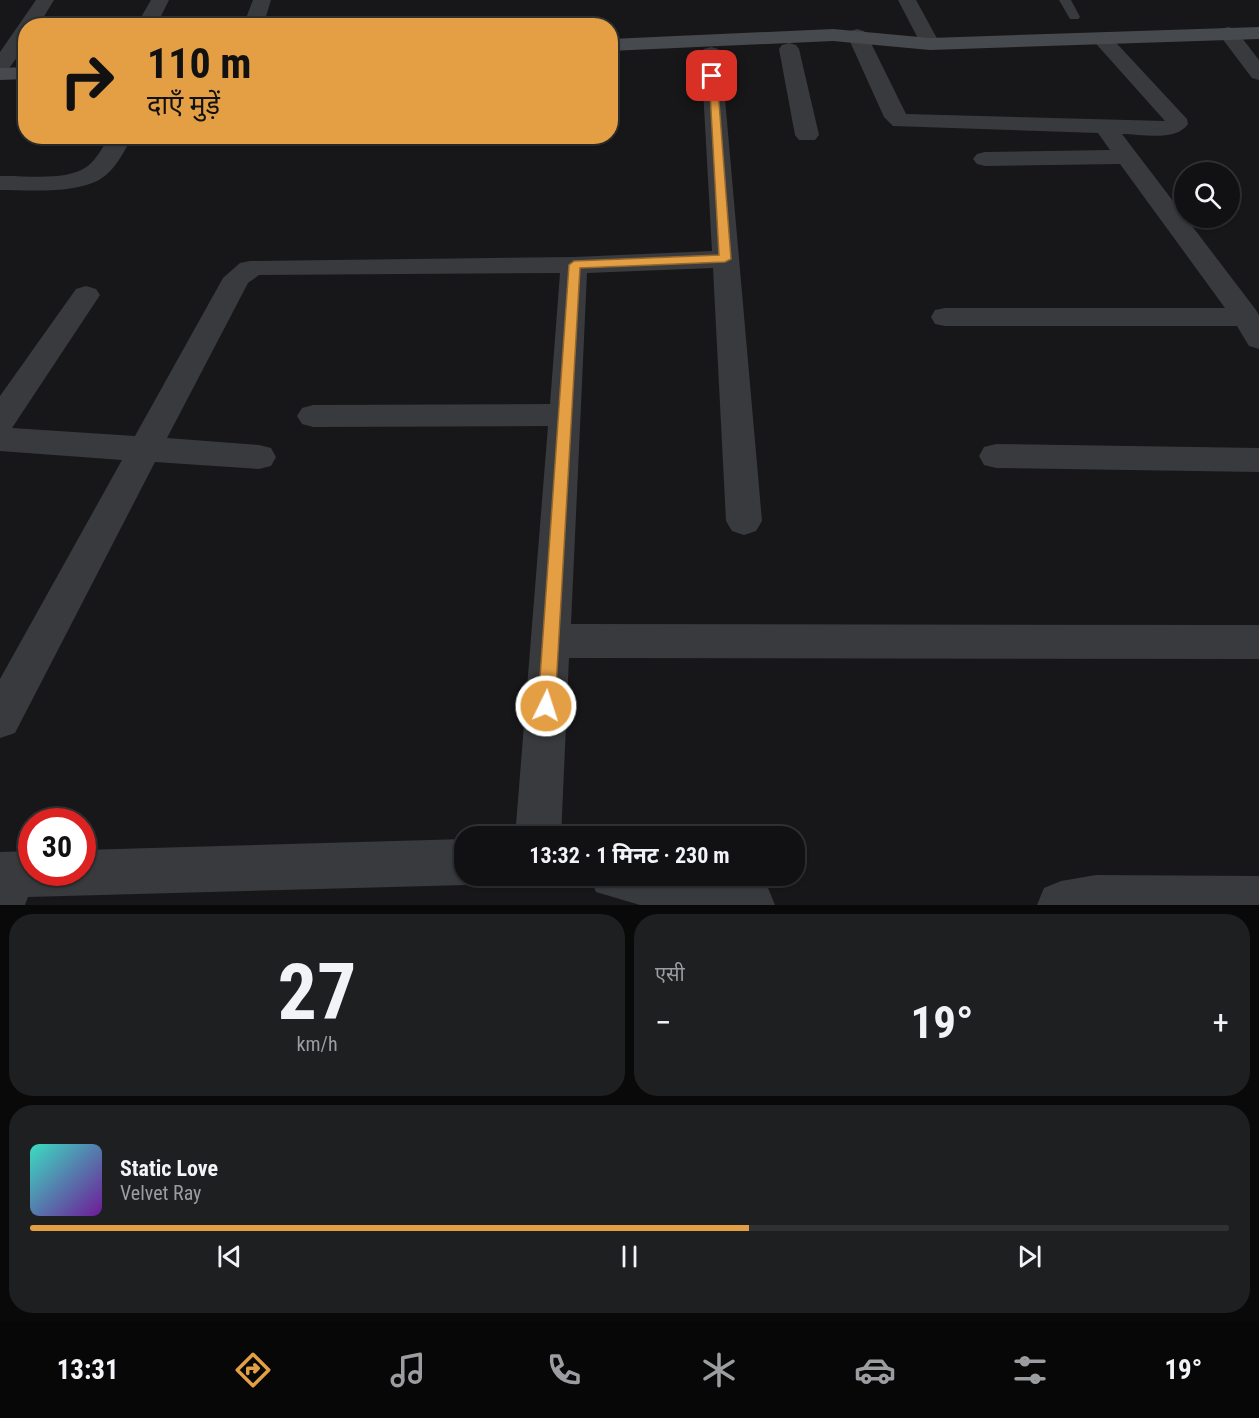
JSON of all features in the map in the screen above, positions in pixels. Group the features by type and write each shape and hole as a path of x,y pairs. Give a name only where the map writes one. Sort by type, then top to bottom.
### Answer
{"street":[{"path":"33,18 45,0"},
{"path":"150,18 160,0"},
{"path":"256,18 262,0"},
{"path":"907,0 930,44"},
{"path":"1228,33 1259,74"},
{"path":"618,45 860,40 930,44 1259,33"},
{"path":"860,40 895,117 901,121 1173,128 1178,124 1176,118 1100,37"},
{"path":"0,67 18,40"},
{"path":"618,58 789,49 860,40"},
{"path":"789,49 807,135"},
{"path":"711,53 744,521"},
{"path":"0,74 18,73"},
{"path":"0,89 18,88"},
{"path":"1119,127 1110,130 1110,134 1252,328"},
{"path":"0,183 85,177 96,172 116,144"},
{"path":"985,159 1127,157"},
{"path":"0,719 237,278 250,269 574,265 725,259"},
{"path":"539,826 574,265"},
{"path":"0,420 86,295"},
{"path":"945,317 1252,328"},
{"path":"313,416 565,415"},
{"path":"0,439 146,447 259,457"},
{"path":"996,456 1259,460"},
{"path":"550,641 1259,642"},
{"path":"5,885 454,863"},
{"path":"660,886 750,905"},
{"path":"1061,905 1096,898 1259,899"}],"lane":[{"path":"1065,0 1074,17"}],"route":[{"path":"546,706 574,265 725,259 712,76"}]}
